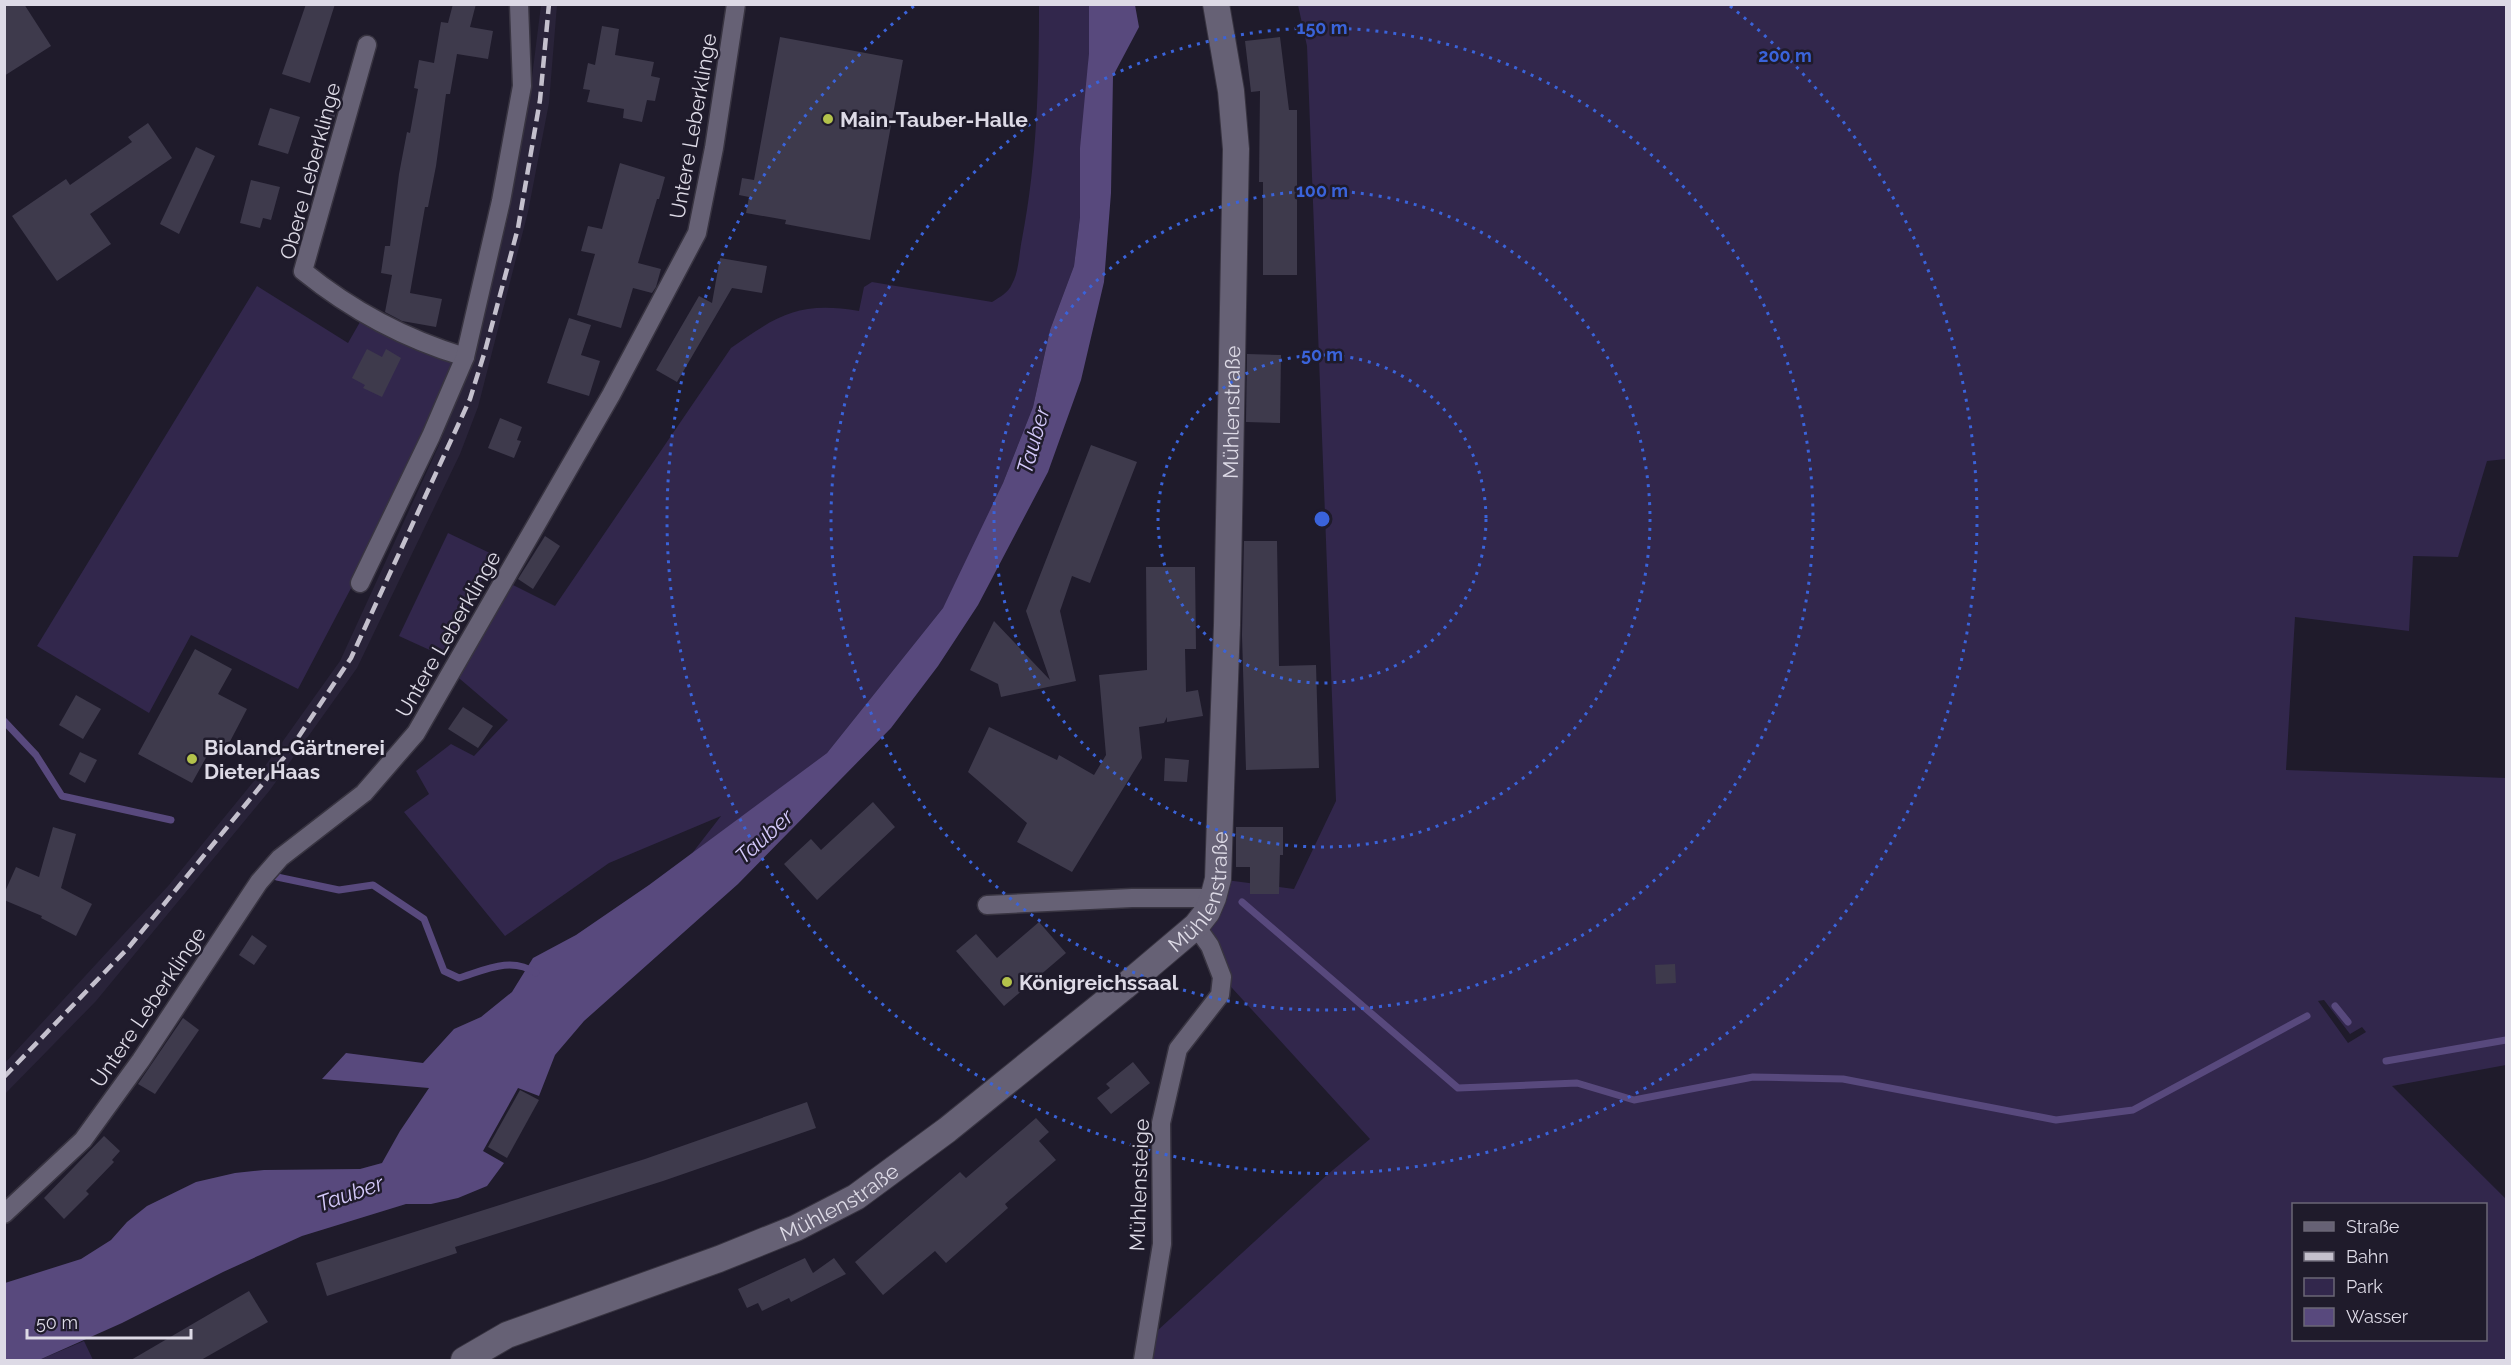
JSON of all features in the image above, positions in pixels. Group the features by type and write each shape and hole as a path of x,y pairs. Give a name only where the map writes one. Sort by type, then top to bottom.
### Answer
{"main road":[{"name":"Mühlenstraße","path":"464,1360 507,1335 719,1259 796,1228 856,1197 947,1130 1124,987 1196,926 1213,898 1218,879 1227,637 1236,149 1231,91 1216,4"}],"street":[{"path":"360,583 431,436 465,357 501,201 522,86 518,14 512,4"},
{"name":"Untere Leberklinge","path":"4,1214 83,1140 141,1060 259,882 280,858 364,793 416,733 611,395 697,233 714,148 736,4"},
{"name":"Obere Leberklinge","path":"367,45 303,271 364,315 435,348 465,357"},
{"path":"987,905 1132,898 1213,898"},
{"name":"Mühlensteige","path":"1143,1360 1162,1244 1161,1123 1178,1049 1220,995 1222,977 1210,946 1196,926"}],"shaded area":[{"path":"541,5 557,5 549,103 528,212 478,407 460,454 357,668 270,790 96,1001 5,1094 4,1064 169,885 258,776 340,661 439,445 472,360 508,217 529,101"}],"green space":[{"path":"1039,5 1089,5 1089,53 1080,217 1074,266 1050,330 1033,407 980,536 943,608 827,753 690,856 721,816 609,863 505,936 404,812 429,794 416,771 451,744 474,756 508,720 453,673 505,581 555,606 731,348 762,327 790,313 805,310 838,308 859,311 864,287 872,282 992,302 1008,290 1017,268 1031,181 1038,93"},
{"path":"1298,5 2506,5 2506,459 2487,461 2458,557 2413,556 2409,631 2295,617 2286,770 2506,778 2506,1065 2392,1086 2506,1199 2506,1360 1153,1360 1157,1331 1327,1175 1370,1139 1222,977 1196,926 1218,879 1294,889 1336,801 1307,46","holes":["2324,1000 2350,1034 2362,1027 2366,1032 2348,1043 2318,1001"]},
{"path":"257,286 348,343 364,315 465,357 431,436 298,689 191,635 149,713 37,646"},
{"path":"448,533 494,555 445,657 399,636"},
{"path":"84,1341 93,1360 39,1360"}],"water":[{"name":"Tauber","path":"1089,5 1135,5 1139,27 1113,76 1111,193 1104,282 1081,380 1048,472 978,605 938,666 891,728 738,884 584,1021 555,1055 539,1096 518,1088 483,1151 504,1163 487,1186 458,1198 431,1204 406,1204 302,1236 223,1272 122,1323 39,1360 5,1360 5,1283 81,1259 111,1240 127,1222 147,1206 196,1182 235,1173 264,1170 360,1169 382,1163 429,1088 322,1079 346,1053 423,1063 454,1029 481,1017 512,992 533,958 576,935 649,885 827,753 943,608 1003,483 1033,407 1050,330 1074,266 1080,217 1080,148 1089,53"}],"building":[{"path":"4,4 24,4 51,46 4,76"},
{"path":"306,4 335,4 310,83 282,74"},
{"path":"453,4 476,4 470,27 493,31 488,59 457,54 450,94 446,94 436,166 428,207 425,207 410,293 442,299 436,327 402,321 385,312 392,275 381,273 385,246 390,246 399,174 418,89 414,88 419,60 434,63 441,22 448,23"},
{"path":"602,26 619,29 615,55 654,62 651,76 660,78 655,101 647,100 642,122 623,118 624,109 587,102 590,90 583,89 588,63 595,65"},
{"name":"Main-Tauber-Halle","path":"780,37 903,60 870,240 785,224 786,220 746,213 749,197 739,195 742,178 754,180"},
{"path":"1280,37 1289,110 1297,110 1297,275 1263,275 1263,182 1259,182 1260,91 1251,92 1245,41"},
{"path":"326,101 338,105 329,136 315,132"},
{"path":"270,108 300,117 288,154 258,145"},
{"path":"148,123 172,158 90,214 111,244 57,281 12,216 66,179 70,185 132,142 128,137"},
{"path":"196,147 215,156 179,234 160,224"},
{"path":"620,163 665,177 638,263 661,269 656,287 652,293 633,288 621,328 577,315 595,254 581,251 588,226 602,229"},
{"path":"251,180 280,187 271,220 263,218 260,228 240,223"},
{"path":"720,258 767,266 762,293 732,288 677,382 656,370 699,296 712,303"},
{"path":"569,318 591,325 581,355 600,361 589,396 547,383"},
{"path":"367,349 382,357 386,349 401,358 382,397 363,388 365,385 352,378"},
{"path":"1247,354 1281,355 1280,423 1246,422"},
{"path":"500,418 522,427 517,440 521,441 514,458 488,448"},
{"path":"1091,445 1137,462 1090,583 1072,576 1060,611 1076,681 1001,697 998,684 970,670 994,621 1050,680 1026,611"},
{"path":"545,536 560,546 533,589 518,579"},
{"path":"1244,541 1277,541 1279,666 1316,665 1319,768 1246,770 1242,635"},
{"path":"1146,567 1195,567 1196,649 1185,649 1186,692 1198,690 1203,716 1167,722 1167,717 1164,723 1139,727 1142,758 1072,872 1017,842 1027,823 968,772 989,727 1057,760 1059,755 1094,775 1106,755 1099,675 1147,670"},
{"path":"195,649 232,669 218,694 247,709 225,751 213,745 192,783 138,754"},
{"path":"76,695 101,709 83,739 59,725"},
{"path":"463,707 493,726 478,748 448,729"},
{"path":"80,752 97,760 85,783 69,774"},
{"path":"1165,758 1189,760 1187,782 1164,781"},
{"path":"873,802 895,827 817,900 784,864 811,839 821,850"},
{"path":"53,827 76,834 61,888 92,904 76,936 41,918 42,916 4,900 4,894 16,867 39,877"},
{"path":"1236,827 1283,827 1279,894 1250,894 1250,867 1236,867"},
{"name":"Königreichssaal","path":"1039,922 1066,953 1004,1006 956,951 976,934 997,958"},
{"path":"252,935 267,946 254,965 239,955"},
{"path":"1675,964 1676,983 1656,984 1655,965"},
{"path":"183,1018 199,1030 155,1094 138,1084"},
{"path":"1133,1062 1150,1083 1111,1114 1097,1098 1110,1088 1106,1084"},
{"path":"520,1090 539,1100 507,1158 488,1147"},
{"path":"807,1102 816,1128 663,1181 455,1247 457,1253 327,1296 316,1263 645,1159"},
{"path":"1036,1118 1049,1132 1039,1141 1056,1160 1005,1204 1008,1208 946,1263 935,1251 883,1295 855,1262 960,1172 966,1178"},
{"path":"104,1136 120,1151 112,1160 114,1162 86,1191 89,1194 64,1219 44,1198"},
{"path":"805,1258 813,1273 834,1258 846,1274 791,1302 789,1298 762,1311 758,1303 747,1308 738,1289"},
{"path":"249,1291 268,1322 201,1360 131,1360"}],"waterway":[{"path":"4,721 36,755 62,796 171,820"},
{"path":"277,877 339,890 373,885 424,919 444,971 459,978 488,968 508,965 517,965 536,973"},
{"path":"1242,902 1458,1088 1577,1083 1634,1100 1753,1077 1843,1079 2056,1120 2133,1110 2307,1016"},
{"path":"2335,1006 2348,1022"},
{"path":"2386,1061 2506,1040"}],"railway":[{"path":"4,1077 129,947 287,754 351,658 470,399 485,351 518,228 540,100 549,4"}],"place":[{"name":"Main-Tauber-Halle","path":"828,119"},
{"name":"Bioland-Gärtnerei Dieter Haas","path":"192,759"},
{"name":"Königreichssaal","path":"1007,982"}]}
